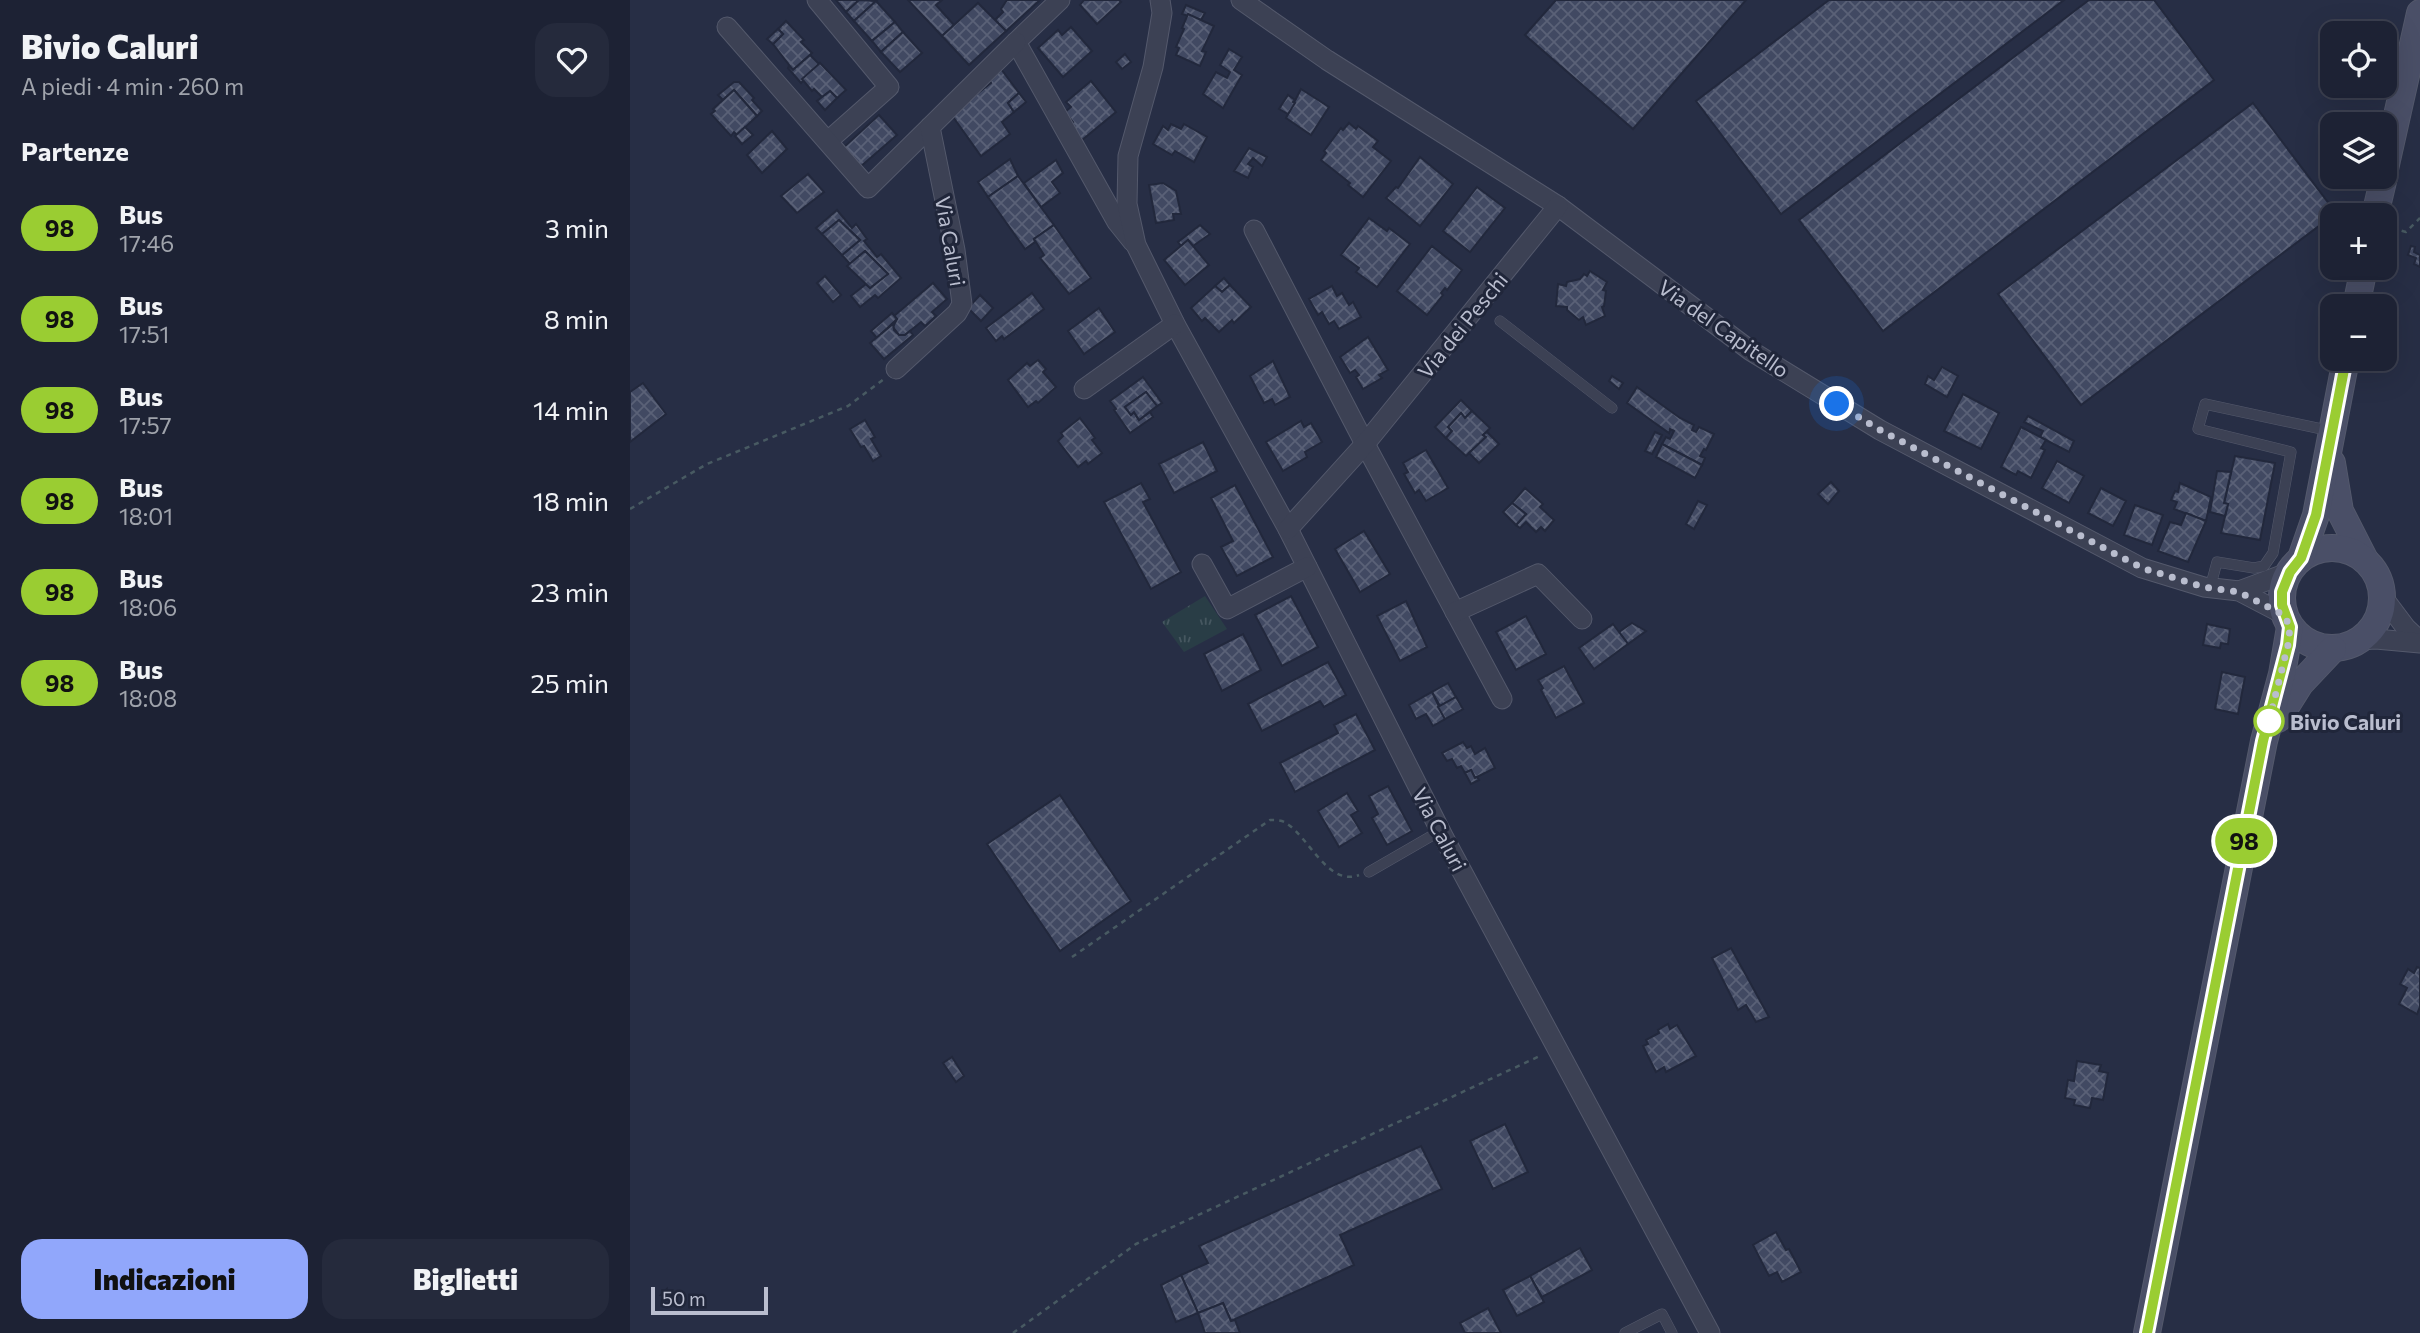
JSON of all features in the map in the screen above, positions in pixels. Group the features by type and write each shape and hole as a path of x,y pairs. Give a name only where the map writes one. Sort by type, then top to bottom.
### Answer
{"main road":[{"path":"2397,116 2420,13"},
{"path":"2147,1333 2263,741 2282,674 2287,621 2282,592 2316,515 2343,371"},
{"path":"2287,621 2308,643 2333,649 2359,640 2372,629 2379,617 2382,596 2378,577 2365,560 2340,511 2330,434"},
{"path":"2296,565 2313,551 2328,548 2345,550 2365,560"},
{"path":"2263,741 2300,684 2333,649"}],"street":[{"path":"817,0 889,88 828,141"},
{"path":"727,27 868,188 1060,0"},
{"name":"Via Caluri","path":"1136,245 1127,204 1128,156 1153,67 1162,13 1160,0"},
{"name":"Via del Capitello","path":"1241,0 1327,60 1558,206 1751,351 1880,430 2142,568 2210,588 2239,592 2287,621"},
{"name":"Via Caluri","path":"1016,42 1117,222 1136,245 1175,324 1288,529 1440,831 1710,1333"},
{"name":"Via Caluri","path":"896,369 957,313 962,304 955,250 930,127"},
{"name":"Via dei Peschi","path":"1288,529 1365,444 1558,206"},
{"path":"1254,230 1502,699"},
{"path":"1084,389 1175,324"},
{"path":"1202,564 1227,609 1307,567"},
{"name":"Via del Capitello","path":"2239,592 2296,565"},
{"path":"1455,612 1538,574 1582,619"},
{"path":"2382,596 2420,642"},
{"path":"2359,640 2420,642"}],"lane":[{"path":"1500,321 1612,408"},
{"path":"2210,588 2217,562 2254,568 2264,566 2273,553 2291,453 2198,429 2205,404 2330,434"},
{"path":"1369,872 1440,831"},
{"path":"1625,1333 1662,1314 1672,1333"}],"path":[{"path":"2397,230 2406,232 2420,218"},
{"path":"630,509 707,464 848,406 896,369"},
{"path":"1072,957 1270,820 1285,821 1337,876 1351,878 1369,872"},
{"path":"1013,1333 1136,1244 1558,1048"}],"green space":[{"path":"1205,596 1227,629 1184,652 1162,622"}],"building":[{"path":"836,0 859,0 846,12"},
{"path":"859,0 876,1 854,21 846,12"},
{"path":"908,0 942,0 936,5 954,25 942,36"},
{"path":"1007,0 1040,0 1006,31 995,20 1003,12 1001,9"},
{"path":"1084,0 1121,2 1097,24 1080,5"},
{"path":"1556,0 1746,0 1633,129 1525,35"},
{"path":"1829,0 2064,0 1781,214 1696,101"},
{"path":"2089,0 2154,0 2214,80 1883,331 1799,220"},
{"path":"876,1 895,22 872,41 854,21"},
{"path":"978,3 1006,31 969,65 942,36"},
{"path":"1186,5 1205,13 1201,20 1182,14"},
{"path":"1188,14 1214,26 1202,51 1206,52 1200,66 1176,55 1179,48 1176,47"},
{"path":"786,21 812,53 793,70 773,44 783,34 778,29"},
{"path":"895,22 903,32 881,52 872,41"},
{"path":"1071,27 1092,51 1063,77 1038,48 1058,30 1062,35"},
{"path":"778,29 783,34 773,44 767,39"},
{"path":"903,32 922,53 900,72 881,52"},
{"path":"1229,49 1242,57 1234,70 1242,75 1223,108 1203,94 1216,72 1227,78 1230,72 1220,65"},
{"path":"1125,54 1131,62 1122,69 1116,62"},
{"path":"810,55 819,64 801,83 788,68 789,66 793,70"},
{"path":"820,63 846,90 837,98 830,91 822,97 814,89 812,91 802,79"},
{"path":"1001,69 1019,93 1008,103 1014,112 1002,122 1010,134 981,156 951,114 991,83"},
{"path":"1091,81 1116,112 1082,140 1070,124 1073,122 1065,112 1071,107 1066,102"},
{"path":"734,82 739,82 754,98 752,100 762,111 757,116 734,90 723,100 718,95"},
{"path":"1301,89 1329,107 1311,135 1286,118"},
{"path":"734,90 757,116 737,135 734,132 731,136 711,114"},
{"path":"830,91 837,98 825,110 817,101"},
{"path":"1019,93 1026,102 1014,112 1008,103"},
{"path":"1288,95 1295,103 1288,114 1279,109"},
{"path":"2253,103 2328,203 2320,203 2320,225 2081,405 1998,294"},
{"path":"879,115 897,135 860,167 843,148"},
{"path":"1349,123 1356,129 1358,126 1378,141 1373,147 1391,161 1363,197 1321,160 1326,153 1324,151 1341,128 1343,130"},
{"path":"1171,124 1181,129 1184,124 1207,137 1194,162 1175,151 1172,155 1153,144 1163,126 1168,130"},
{"path":"745,127 753,135 742,144 735,136"},
{"path":"772,131 787,149 762,173 747,155"},
{"path":"1249,148 1267,157 1262,166 1253,158 1248,164 1253,167 1248,178 1234,171"},
{"path":"1420,157 1453,184 1420,226 1386,198 1398,188"},
{"path":"1010,159 1018,176 988,197 978,182"},
{"path":"1056,160 1063,173 1052,182 1060,193 1041,207 1024,183"},
{"path":"808,174 824,192 797,213 781,196"},
{"path":"1018,176 1054,225 1025,249 988,197"},
{"path":"1163,183 1176,191 1181,214 1173,214 1174,220 1156,223 1149,185"},
{"path":"1477,187 1505,208 1470,252 1443,231"},
{"path":"837,210 852,228 856,224 867,239 864,241 877,257 881,254 901,278 878,298 875,295 860,307 851,296 866,284 870,288 888,274 865,251 850,264 842,255 860,240 839,220 822,234 816,228"},
{"path":"1369,218 1387,231 1389,228 1410,244 1377,287 1356,272 1359,268 1341,255"},
{"path":"839,220 860,240 842,255 822,234"},
{"path":"1054,225 1091,278 1069,294 1040,258 1044,255 1034,239"},
{"path":"1200,225 1210,234 1193,246 1188,240 1181,246 1178,242"},
{"path":"1188,240 1209,265 1185,285 1164,260"},
{"path":"1432,246 1462,270 1447,290 1445,288 1441,293 1443,295 1427,315 1397,291"},
{"path":"2411,246 2415,247 2414,252 2420,255 2420,267 2414,264 2416,258 2408,255"},
{"path":"865,251 888,274 870,288 847,266"},
{"path":"1590,271 1607,282 1603,290 1606,291 1602,307 1605,316 1586,325 1583,317 1579,320 1567,307 1556,306 1558,284 1566,286 1567,282 1580,279 1584,274 1587,276"},
{"path":"825,276 841,295 833,302 817,283"},
{"path":"1224,278 1230,285 1222,292 1215,286"},
{"path":"933,283 947,299 932,312 936,316 925,326 921,322 905,335 899,335 893,327 897,319 894,316"},
{"path":"1230,285 1251,307 1234,323 1232,320 1219,332 1205,318 1202,321 1191,308 1215,286 1222,292"},
{"path":"1332,286 1337,296 1342,293 1349,305 1353,302 1361,317 1339,329 1334,321 1329,324 1322,312 1318,315 1309,299"},
{"path":"1032,293 1044,309 1004,339 1002,336 996,341 986,328"},
{"path":"980,295 993,308 981,321 968,308"},
{"path":"1099,308 1115,332 1084,354 1068,331"},
{"path":"892,313 897,319 877,338 871,331"},
{"path":"893,324 899,335 910,331 913,335 884,359 870,343"},
{"path":"1368,337 1388,370 1379,375 1382,378 1363,389 1356,377 1359,375 1355,370 1350,373 1340,357"},
{"path":"1038,360 1046,369 1043,372 1056,387 1038,403 1036,401 1028,407 1008,380 1027,363 1030,366"},
{"path":"1273,361 1290,397 1275,405 1272,399 1264,403 1250,376"},
{"path":"1942,367 1958,376 1947,397 1925,384 1928,376 1934,380"},
{"path":"1612,376 1623,383 1619,389 1609,381"},
{"path":"1143,377 1162,403 1157,406 1146,392 1125,407 1131,415 1134,412 1139,420 1150,412 1153,417 1130,433 1110,401"},
{"path":"643,383 666,414 630,442 630,392"},
{"path":"1637,387 1694,425 1692,430 1696,432 1699,427 1714,434 1700,456 1705,458 1702,465 1662,444 1666,437 1670,439 1674,431 1670,429 1669,433 1627,403"},
{"path":"1146,392 1157,406 1139,420 1134,412 1131,415 1125,407"},
{"path":"1963,394 1999,413 1981,449 1944,431"},
{"path":"1461,400 1472,411 1465,418 1461,413 1448,427 1452,431 1446,438 1435,427"},
{"path":"1472,411 1490,428 1483,435 1486,437 1466,456 1446,438 1452,431 1448,427 1461,413 1465,418"},
{"path":"2028,416 2074,441 2069,452 2040,437 2043,431 2024,422"},
{"path":"1080,418 1102,453 1088,464 1086,461 1078,467 1058,441 1063,436 1061,433"},
{"path":"865,420 875,437 871,439 881,456 873,461 850,429"},
{"path":"1301,421 1304,427 1311,423 1322,442 1305,452 1307,457 1283,471 1266,442"},
{"path":"2021,427 2046,440 2041,448 2045,450 2031,478 2018,471 2016,475 2001,467"},
{"path":"1487,432 1499,444 1479,463 1469,453 1486,437 1483,435"},
{"path":"1655,432 1662,435 1652,454 1645,451"},
{"path":"1203,442 1217,471 1174,493 1159,464"},
{"path":"1662,444 1702,465 1695,478 1656,457"},
{"path":"1426,450 1448,488 1426,501 1419,490 1415,493 1404,474 1408,472 1403,463"},
{"path":"2235,456 2275,463 2260,540 2221,533 2228,504 2224,503"},
{"path":"2057,461 2084,476 2069,503 2042,488"},
{"path":"2217,471 2231,472 2224,503 2228,504 2225,516 2210,512"},
{"path":"1831,482 1839,491 1828,504 1818,494"},
{"path":"1141,483 1150,499 1143,502 1181,572 1151,589 1104,502"},
{"path":"2180,483 2211,497 2206,521 2174,509 2177,502 2171,500 2175,491 2178,492"},
{"path":"1235,485 1273,557 1237,576 1221,547 1233,541 1211,498"},
{"path":"1525,488 1543,504 1540,507 1554,520 1545,531 1541,527 1536,532 1526,522 1520,528 1516,525 1526,514 1512,503"},
{"path":"2101,488 2126,501 2113,526 2088,513"},
{"path":"1698,501 1707,505 1694,529 1686,524"},
{"path":"1512,503 1526,514 1516,525 1503,512"},
{"path":"2135,505 2163,515 2152,545 2124,535"},
{"path":"2186,513 2206,521 2188,562 2158,551 2170,522 2181,525"},
{"path":"1364,531 1390,574 1360,592 1335,549"},
{"path":"1291,596 1318,647 1282,666 1255,615"},
{"path":"1406,601 1427,647 1400,661 1377,616"},
{"path":"1526,616 1546,654 1516,670 1496,632"},
{"path":"1632,623 1646,631 1628,644 1619,632"},
{"path":"1613,624 1628,644 1594,669 1579,648"},
{"path":"2207,624 2230,629 2228,644 2221,643 2220,648 2203,645"},
{"path":"1243,634 1261,670 1222,691 1204,654"},
{"path":"1328,662 1346,695 1324,707 1320,701 1262,731 1248,704"},
{"path":"1564,666 1584,703 1556,718 1538,680"},
{"path":"2222,672 2245,677 2238,714 2215,709"},
{"path":"1448,683 1456,697 1440,706 1432,692"},
{"path":"1432,692 1445,719 1433,726 1426,714 1416,719 1409,705"},
{"path":"1456,697 1463,709 1445,719 1438,707"},
{"path":"1356,714 1375,750 1295,792 1280,763 1338,733 1334,725"},
{"path":"1463,742 1467,748 1471,746 1475,754 1485,748 1495,768 1475,778 1471,770 1465,773 1461,766 1457,768 1452,759 1447,761 1442,753"},
{"path":"1471,770 1479,780 1471,784 1465,773"},
{"path":"1388,786 1412,831 1387,845 1372,818 1378,814 1369,796"},
{"path":"1347,793 1358,811 1351,815 1362,833 1339,847 1318,811"},
{"path":"1060,795 1131,901 1060,951 987,844"},
{"path":"1731,948 1769,1017 1756,1022 1746,1005 1738,1010 1712,958"},
{"path":"2417,967 2420,968 2420,1007 2417,1014 2399,1004 2407,988 2400,984 2408,969 2414,973"},
{"path":"1668,1024 1670,1029 1677,1025 1696,1056 1666,1072 1664,1067 1656,1072 1643,1046 1648,1044 1646,1040"},
{"path":"952,1057 964,1076 956,1082 943,1063"},
{"path":"2077,1061 2101,1065 2099,1071 2108,1073 2103,1100 2092,1098 2090,1108 2074,1105 2075,1100 2065,1098 2068,1080 2074,1081"},
{"path":"1505,1124 1528,1172 1493,1189 1470,1141"},
{"path":"1421,1146 1442,1189 1340,1235 1354,1265 1231,1321 1223,1303 1198,1313 1181,1275 1208,1263 1199,1246"},
{"path":"1776,1232 1801,1272 1782,1282 1777,1272 1769,1276 1753,1245"},
{"path":"1580,1248 1592,1270 1542,1297 1530,1276"},
{"path":"1181,1275 1198,1313 1176,1322 1161,1285"},
{"path":"1530,1276 1544,1302 1517,1316 1503,1290"},
{"path":"1223,1303 1240,1333 1205,1333 1198,1313"},
{"path":"1488,1308 1501,1333 1465,1333 1460,1323"}],"bus line":[{"name":"98","path":"2147,1333 2263,741 2288,645 2290,627 2282,605 2282,592 2292,567 2301,558 2316,515 2344,371"}],"place":[{"name":"Bivio Caluri","path":"2269,721"}],"route":[{"path":"1837,404 1880,430 2142,568 2204,587 2239,592 2284,615 2290,627 2288,645 2269,721"}]}
